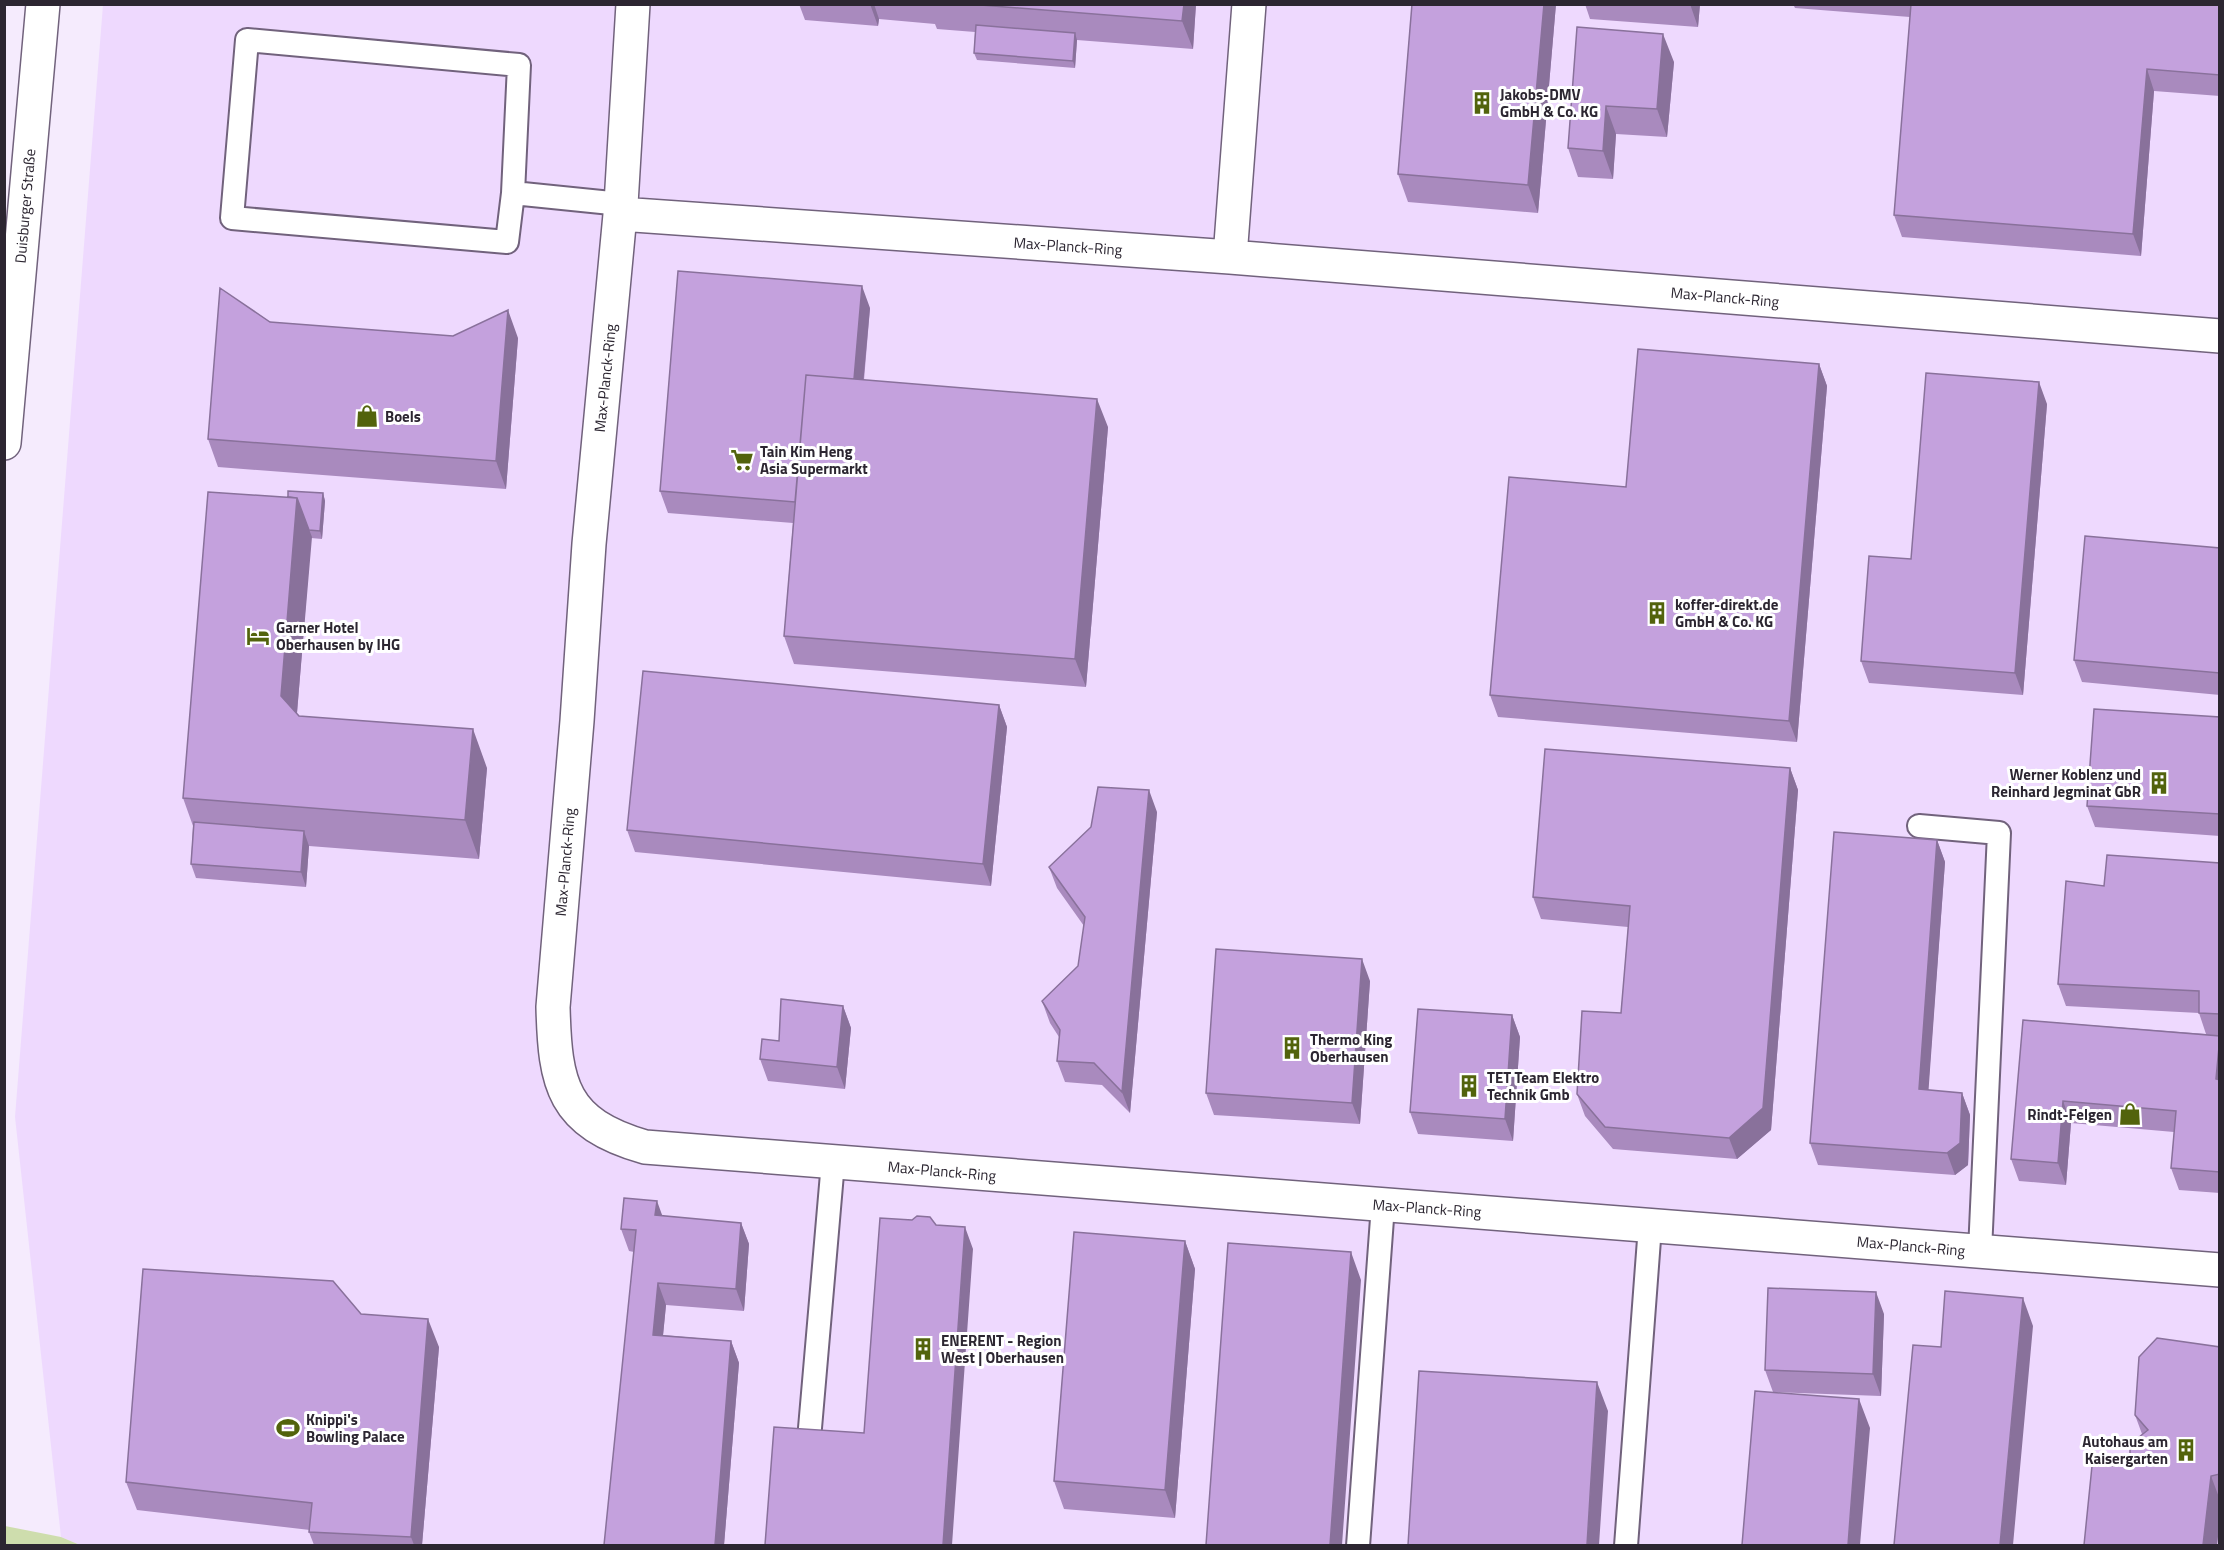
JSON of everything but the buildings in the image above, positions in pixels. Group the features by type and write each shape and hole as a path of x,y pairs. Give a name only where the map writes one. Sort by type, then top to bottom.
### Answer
{"street":[{"name":"Duisburger Straße","path":"4,443 43,4"},
{"name":"Max-Planck-Ring","path":"633,4 620,209 589,544 553,1007 554,1050 562,1084 583,1116 594,1125 626,1141 645,1147 2220,1270"},
{"path":"1230,257 1250,4"},
{"name":"Max-Planck-Ring","path":"620,209 2220,336"}],"lane":[{"path":"247,40 519,65 513,193 507,242 232,218 247,40"},
{"path":"513,193 620,209"},
{"path":"1919,826 1999,833 1980,1251"},
{"path":"810,1428 833,1162"},
{"path":"1359,1545 1383,1205"},
{"path":"1626,1545 1650,1226"}],"shaded area":[{"path":"103,5 2219,5 2219,1545 80,1545 61,1537 15,1117"}],"green space":[{"path":"5,1526 61,1537 80,1545 5,1545"}],"place":[{"name":"Jakobs-DMV GmbH & Co. KG","path":"1482,103"},
{"name":"Boels","path":"367,416"},
{"name":"Tain Kim Heng Asia Supermarkt","path":"742,460"},
{"name":"koffer-direkt.de GmbH & Co. KG","path":"1657,613"},
{"name":"Garner Hotel Oberhausen by IHG","path":"258,636"},
{"name":"Werner Koblenz und Reinhard Jegminat GbR","path":"2159,783"},
{"name":"Thermo King Oberhausen","path":"1292,1048"},
{"name":"TET Team Elektro Technik Gmb","path":"1469,1086"},
{"name":"Rindt-Felgen","path":"2130,1114"},
{"name":"ENERENT - Region West | Oberhausen","path":"923,1349"},
{"name":"Knippi's Bowling Palace","path":"288,1428"},
{"name":"Autohaus am Kaisergarten","path":"2186,1450"}]}
